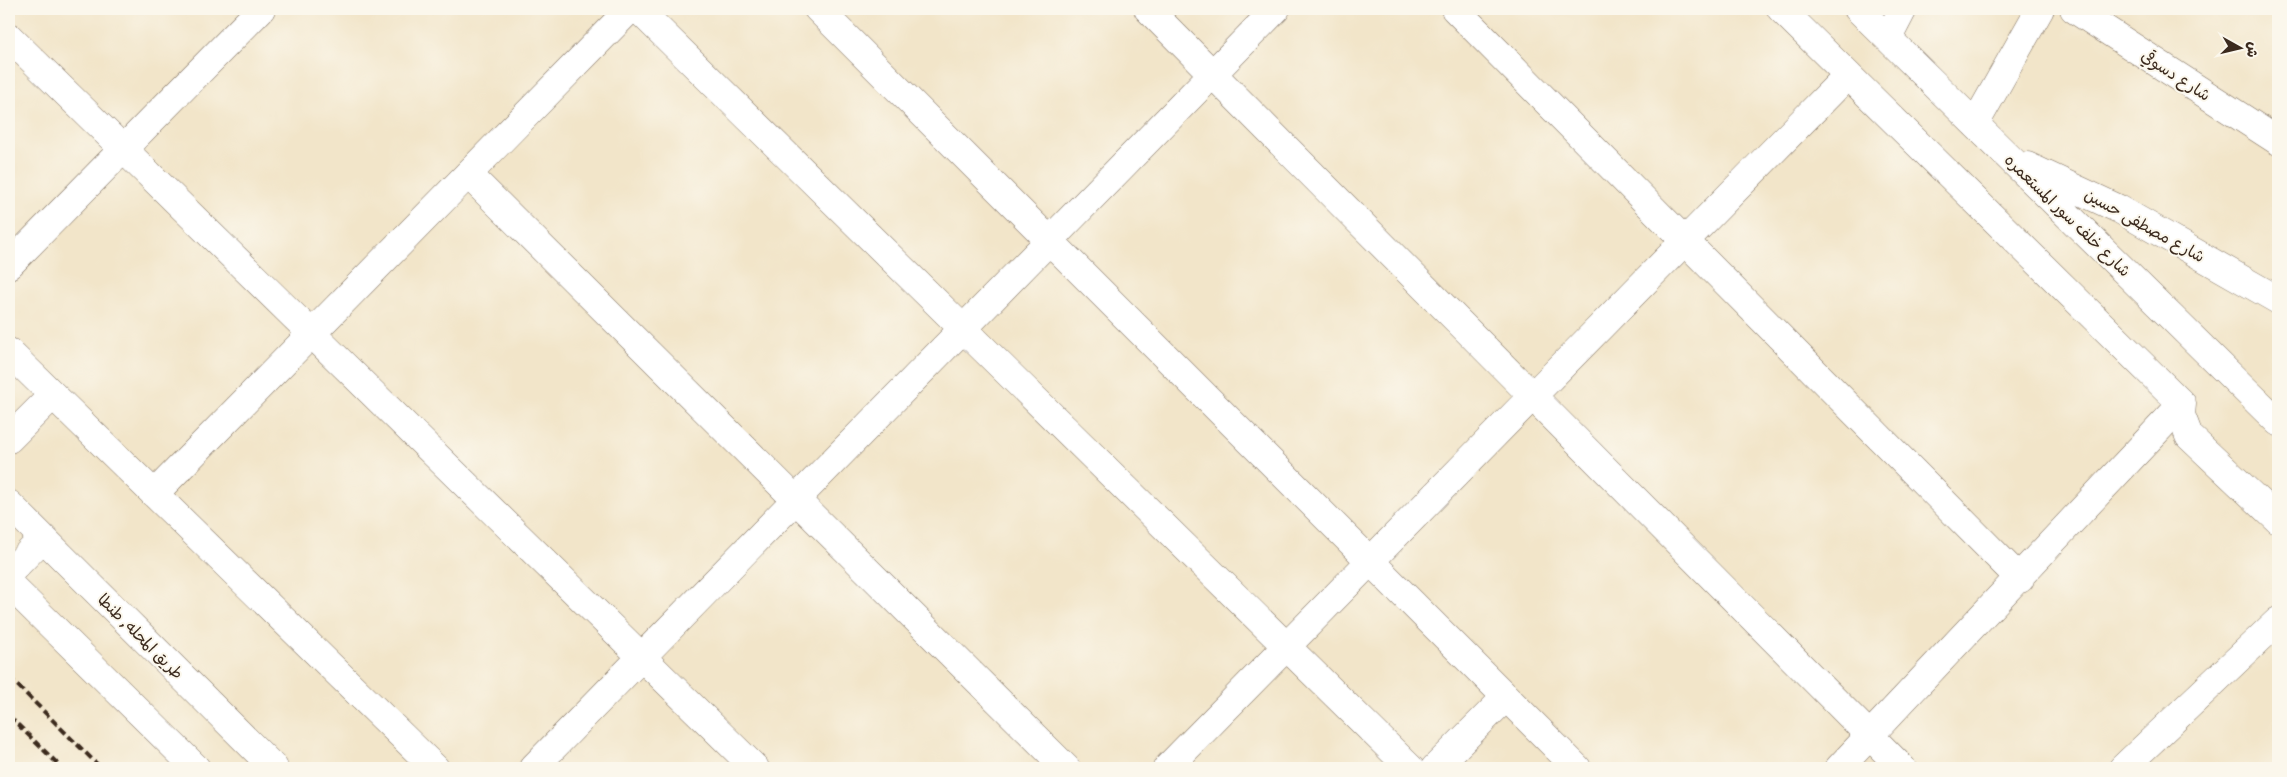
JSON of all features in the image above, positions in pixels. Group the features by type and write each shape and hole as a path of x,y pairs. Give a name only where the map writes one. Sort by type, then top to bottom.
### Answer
{"street":[{"path":"9,266 261,9"},
{"path":"154,494 630,9"},
{"path":"638,9 1410,768"},
{"path":"818,9 1506,697 1569,766"},
{"path":"1148,9 1902,768"},
{"path":"533,768 1276,9"},
{"path":"1455,9 2020,579"},
{"path":"1781,9 2182,404 2182,415 2189,436 2278,520"},
{"name":"شارع خلف سور المستعمره","path":"1858,9 2278,422"},
{"path":"1888,38 1903,9"},
{"path":"1975,124 2040,9"},
{"name":"شارع دسوقي","path":"2074,9 2278,141"},
{"path":"9,37 756,768"},
{"path":"1167,768 1848,74"},
{"name":"شارع مصطفى حسين","path":"2008,156 2119,209 2278,300"},
{"path":"468,174 1066,768"},
{"path":"9,352 436,768"},
{"path":"9,439 53,395"},
{"path":"1839,768 2020,579 2182,404"},
{"name":"طريق المحله, طنطا","path":"9,504 274,768"},
{"path":"9,572 43,538"},
{"path":"9,584 196,768"},
{"path":"2123,768 2278,621"},
{"path":"1435,768 1506,697"}],"railway":[{"path":"9,677 101,768"},
{"path":"9,716 62,768"}]}
